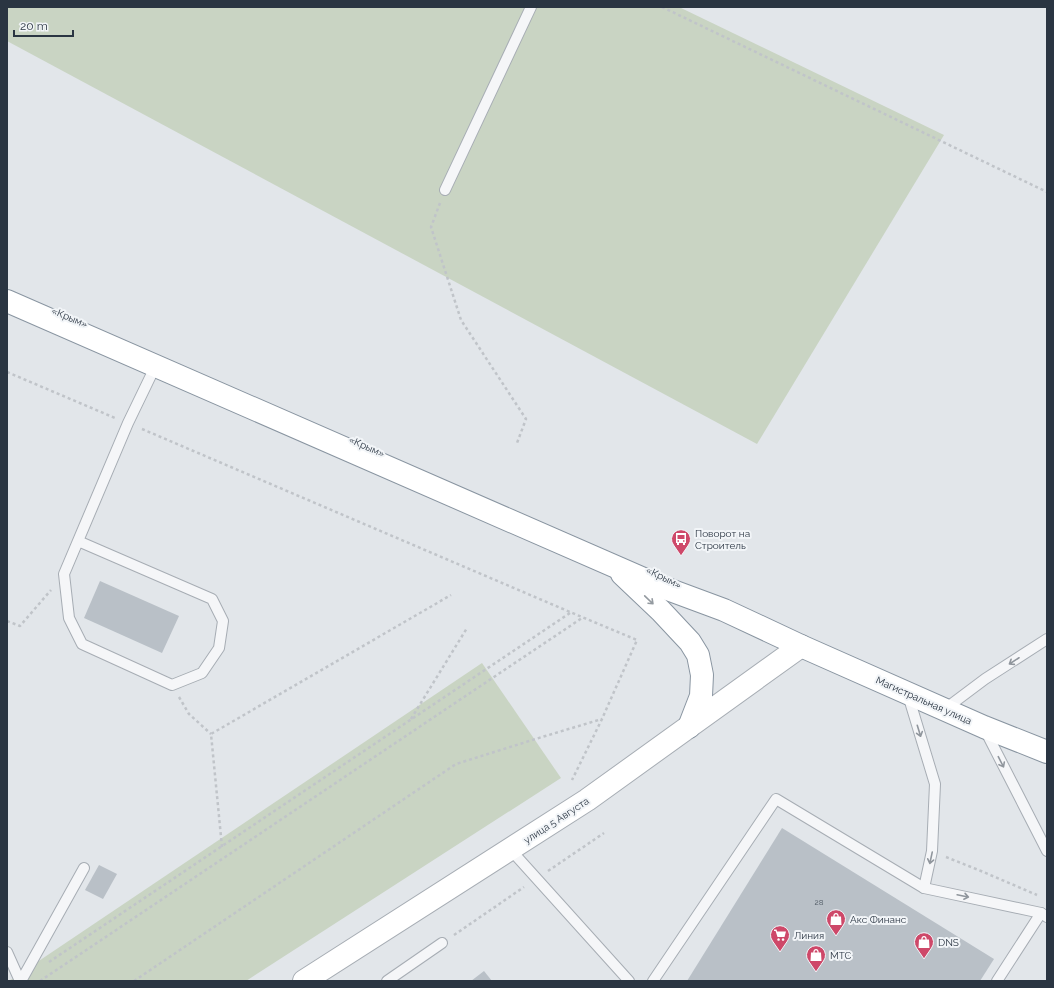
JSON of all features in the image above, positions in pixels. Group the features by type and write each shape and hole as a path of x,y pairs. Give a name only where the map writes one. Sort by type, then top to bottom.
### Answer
{"main road":[{"name":"«Крым»","path":"7,290 667,577 724,610"},
{"name":"«Крым»","path":"7,301 662,586 724,610 801,646"},
{"path":"611,564 661,611 690,642 698,656 702,675 701,696 690,726"},
{"name":"улица 5 Августа","path":"310,979 587,800 801,646"},
{"name":"Магистральная улица","path":"801,646 944,710 1047,752"}],"lane":[{"path":"445,190 531,7"},
{"path":"78,541 212,599 223,621 218,648 202,673 172,685 82,644 69,618 64,574 128,423 156,365"},
{"path":"944,710 985,679 1047,639"},
{"path":"908,693 935,784 932,851 924,888"},
{"path":"984,727 1047,851"},
{"path":"653,981 776,799 924,888 1044,915 997,981"},
{"path":"510,849 629,981"},
{"path":"20,981 84,868"},
{"path":"387,981 442,943"},
{"path":"7,952 20,981"}],"path":[{"path":"662,7 1047,192"},
{"path":"445,190 431,227 461,320 526,419 516,443"},
{"path":"7,372 637,640 602,719 572,780"},
{"path":"7,621 20,626 64,574"},
{"path":"211,734 451,595"},
{"path":"48,964 570,612"},
{"path":"40,981 582,617"},
{"path":"410,721 467,628"},
{"path":"172,685 190,714 211,734 222,847"},
{"path":"134,981 456,764 602,719"},
{"path":"932,851 1040,897"}],"green space":[{"path":"7,7 679,7 944,135 757,444 7,41"},
{"path":"482,663 561,778 246,981 9,981"}],"building":[{"path":"100,581 179,616 162,653 84,618"},
{"path":"782,828 994,959 980,981 687,981"},
{"path":"99,865 117,874 103,899 85,890"},
{"path":"484,971 492,981 471,981"}],"place":[{"name":"Поворот на Строитель","path":"681,556"},
{"name":"Акс Финанс","path":"836,936"},
{"name":"Линия","path":"780,952"},
{"name":"DNS","path":"924,959"},
{"name":"МТС","path":"816,972"}]}
